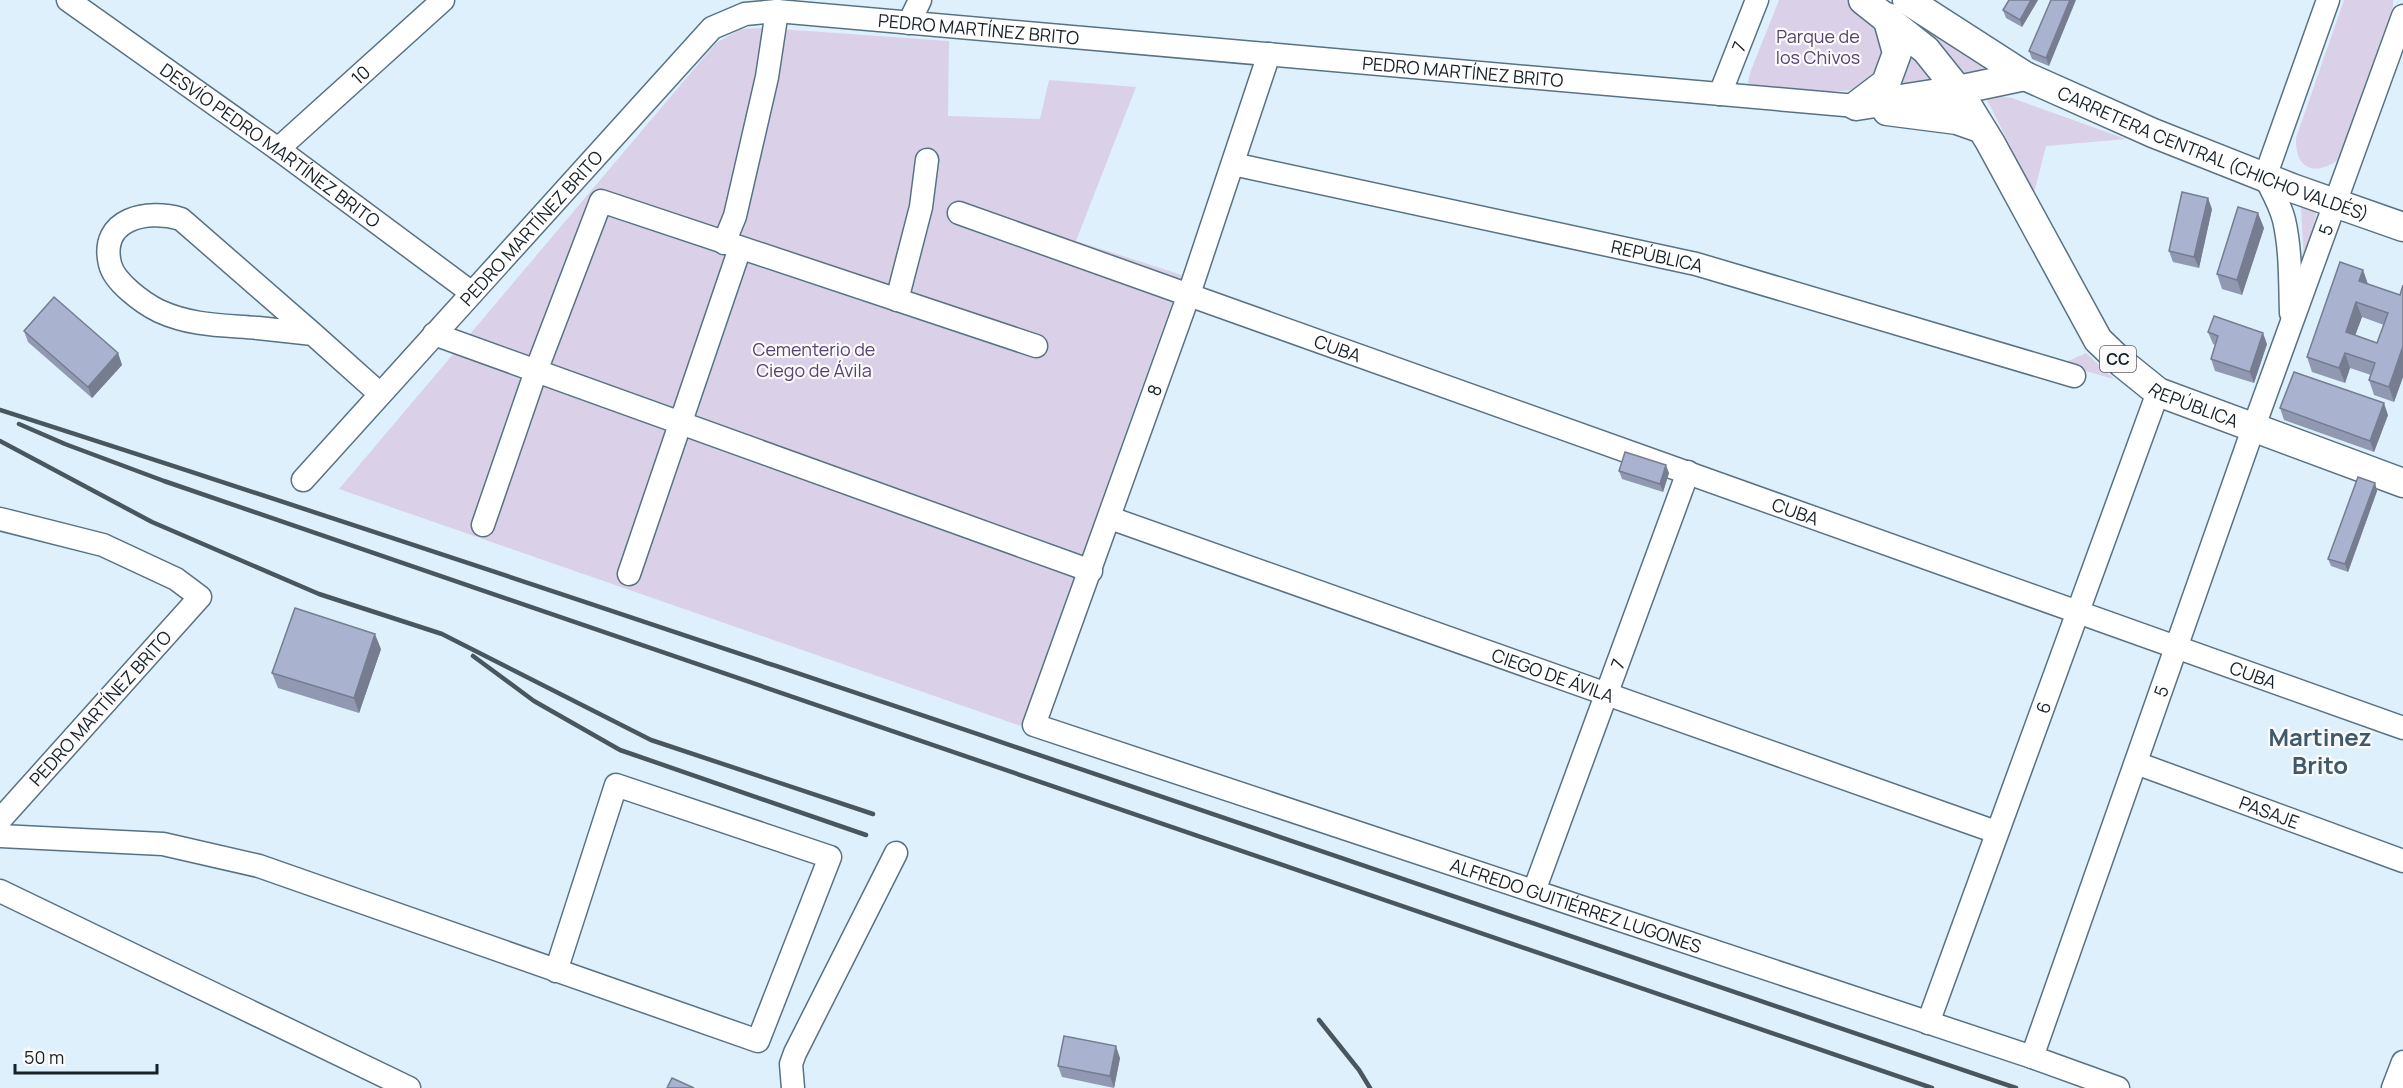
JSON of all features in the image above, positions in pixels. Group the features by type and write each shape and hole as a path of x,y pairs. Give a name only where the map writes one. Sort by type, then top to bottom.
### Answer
{"main road":[{"name":"CC","path":"1863,0 1897,8 2025,76"},
{"name":"CC","path":"1897,8 1926,50 1958,90"},
{"path":"1856,106 1886,83 1898,53 1897,8"},
{"path":"1856,106 1958,90 2025,76"},
{"name":"CARRETERA CENTRAL (CHICHO VALDÉS)","path":"2025,76 2153,133 2403,227"},
{"name":"REPÚBLICA","path":"1958,90 1990,142 2098,340 2122,363 2158,392 2403,483"},
{"path":"1856,106 1957,120 1980,128"}],"street":[{"name":"DESVÍO PEDRO MARTÍNEZ BRITO","path":"68,0 278,148 472,293"},
{"name":"10","path":"278,148 443,0"},
{"path":"909,23 920,0"},
{"name":"7","path":"1720,94 1757,0"},
{"path":"2265,177 2328,0"},
{"path":"628,574 681,423 732,246 735,216 767,77 777,11"},
{"name":"PEDRO MARTÍNEZ BRITO","path":"303,480 712,28 745,14 777,11 1856,106"},
{"name":"5","path":"2032,1057 2253,429 2403,16"},
{"name":"8","path":"1034,724 1189,294 1269,54"},
{"path":"897,300 921,207 927,160"},
{"name":"REPÚBLICA","path":"1233,164 1696,264 2074,376"},
{"name":"5","path":"2265,177 2284,220 2292,324"},
{"path":"483,525 536,371 601,201 1036,346"},
{"name":"CUBA","path":"959,213 2403,728"},
{"path":"313,334 195,324 157,310 120,281 110,266 108,249 113,234 125,222 147,214 164,214 181,219 313,334 380,394"},
{"path":"434,334 1091,571"},
{"name":"6","path":"1928,1023 2158,392"},
{"name":"7","path":"1534,891 1688,472"},
{"name":"CIEGO DE ÁVILA","path":"1110,518 1607,692 1996,832"},
{"name":"PEDRO MARTÍNEZ BRITO","path":"0,519 103,545 176,579 201,597 0,820"},
{"name":"ALFREDO GUITIÉRREZ LUGONES","path":"1034,724 2032,1057 2118,1088"},
{"name":"PASAJE","path":"2136,763 2403,861"},
{"path":"0,836 163,844 259,866 556,971 758,1041 830,857 616,785 556,971"},
{"path":"793,1088 791,1064 795,1053 896,853"},
{"path":"0,891 409,1088"},
{"path":"2393,1088 2403,1062"}],"green space":[{"name":"Parque de los Chivos","path":"1779,0 1846,0 1853,3 1867,16 1878,32 1888,56 1865,88 1809,91 1753,86 1748,83"},
{"path":"2344,0 2393,0 2393,6 2338,160 2321,168 2307,167 2299,156 2296,138"},
{"path":"1906,14 1986,71 1966,75 1961,73 1943,51"},
{"name":"Cementerio de Ciego de Ávila","path":"766,28 949,41 948,116 1040,119 1049,80 1136,87 1076,241 1182,275 1021,726 339,489 716,43 741,29"},
{"path":"1904,42 1936,79 1898,89 1907,68"},
{"path":"1987,96 2012,98 2126,139 2046,146 2034,193 1987,100"},
{"path":"2304,206 2315,209 2316,216 2304,262 2301,209"},
{"path":"2086,353 2114,379 2078,369 2066,362"}],"building":[{"path":"2009,0 2031,0 2020,20 2003,10"},
{"path":"2051,0 2070,0 2046,58 2029,51"},
{"path":"2182,192 2208,198 2194,257 2169,251"},
{"path":"2238,207 2258,213 2237,280 2217,274"},
{"path":"2340,262 2363,270 2359,281 2400,295 2403,285 2403,346 2389,387 2369,380 2375,363 2345,353 2339,368 2307,357","holes":["2356,302 2388,313 2377,343 2346,332"]},
{"path":"54,297 118,353 88,387 24,331"},
{"path":"2214,316 2263,333 2250,372 2211,359 2218,336 2208,332"},
{"path":"2294,372 2384,403 2370,441 2280,408"},
{"path":"1625,452 1666,465 1660,484 1619,471"},
{"path":"2358,477 2375,483 2345,564 2328,559"},
{"path":"295,608 375,634 354,698 272,673"},
{"path":"1064,1036 1116,1046 1110,1076 1058,1066"},
{"path":"672,1078 694,1088 667,1088"}],"railway":[{"path":"0,410 758,660 2016,1088"},
{"path":"19,424 164,481 1932,1088"},
{"path":"0,441 152,522 319,594 442,634 651,740 873,814"},
{"path":"473,656 534,701 620,750 866,835"},
{"path":"1319,1020 1359,1070 1370,1088"}],"district":[{"name":"Martinez Brito","path":"2320,750"}]}
